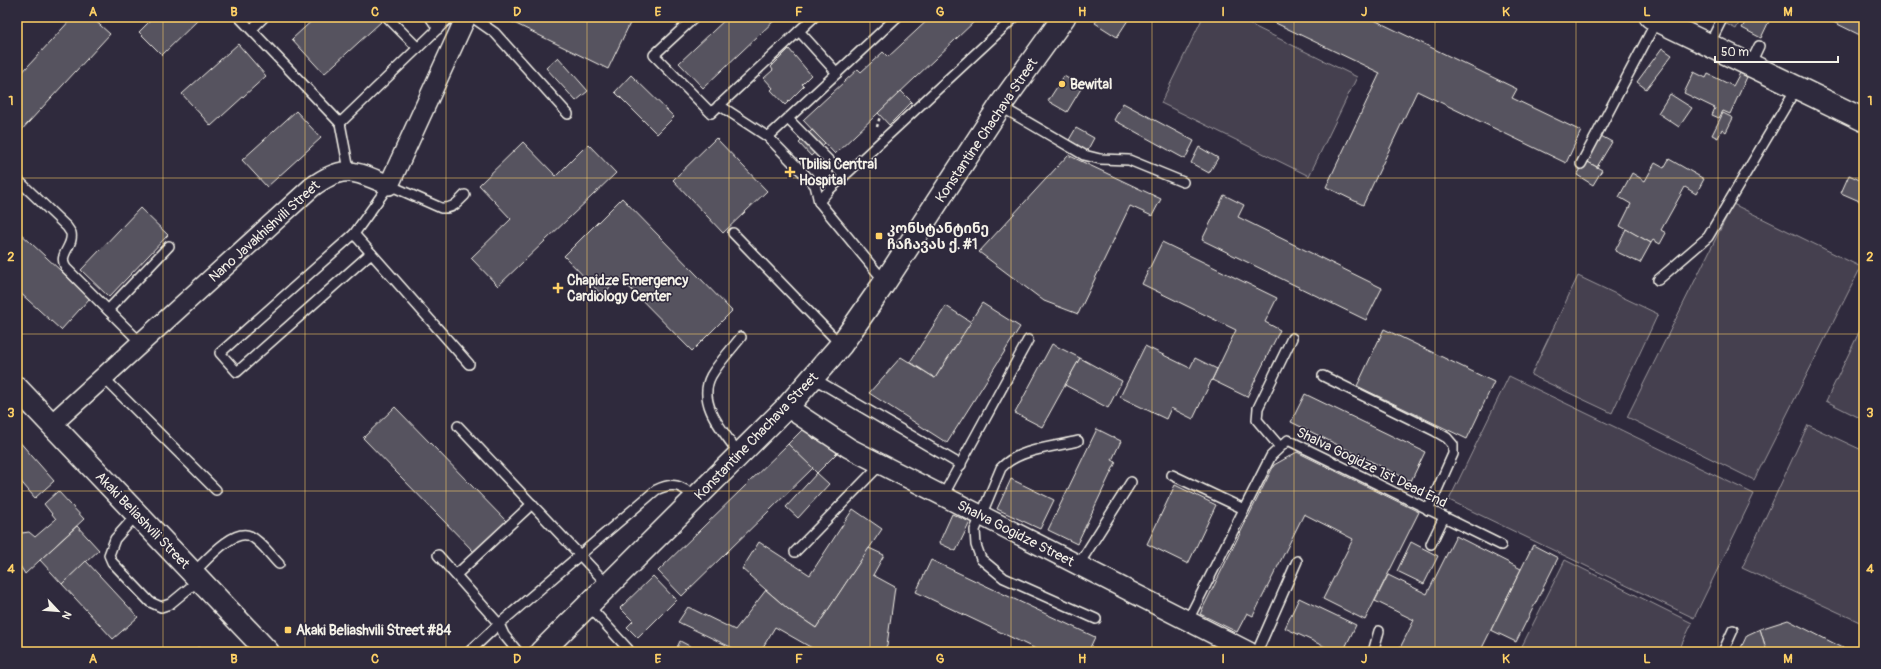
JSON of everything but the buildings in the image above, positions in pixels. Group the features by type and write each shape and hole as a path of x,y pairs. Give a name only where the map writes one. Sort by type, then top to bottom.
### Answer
{"street":[{"path":"349,170 389,185 466,17"},
{"name":"Konstantine Chachava Street","path":"541,652 788,407 841,346 885,282 1000,106 1064,17"},
{"path":"1654,18 1709,45 1754,55 1798,88 1864,120"},
{"name":"Nano Javakhishvili Street","path":"52,424 296,199 328,176 349,170"},
{"name":"Akaki Beliashvili Street","path":"17,388 268,652"},
{"name":"Shalva Gogidze Street","path":"788,407 850,448 1079,564 1248,652"}],"lane":[{"path":"239,17 340,123 349,170"},
{"path":"252,29 264,17"},
{"path":"387,17 418,48"},
{"path":"430,17 438,29"},
{"path":"340,123 450,17"},
{"path":"472,17 495,33 568,114"},
{"path":"695,17 654,56 711,113 814,17"},
{"path":"768,137 897,17"},
{"path":"819,202 844,176 1015,17"},
{"path":"1709,45 1723,17"},
{"path":"1581,164 1654,18"},
{"path":"799,31 838,73"},
{"path":"1658,280 1708,237 1798,88"},
{"path":"719,105 768,137 815,185 819,202 885,282"},
{"path":"1000,106 1084,155 1100,158 1129,160 1182,182"},
{"path":"788,119 844,176"},
{"path":"17,179 67,227 72,236 63,262 141,343"},
{"path":"371,253 237,372 220,354 354,234 389,185 441,208 455,206 465,195"},
{"path":"732,233 841,346"},
{"path":"354,234 469,364"},
{"path":"108,310 169,246"},
{"path":"740,454 712,413 708,403 707,387 711,375 741,337"},
{"path":"1280,447 1257,420 1258,408 1292,338"},
{"path":"943,496 1028,340"},
{"path":"1323,376 1435,431 1447,438 1453,445 1453,454 1428,510"},
{"path":"103,378 216,490"},
{"path":"813,378 961,465"},
{"path":"458,426 608,585"},
{"name":"Shalva Gogidze 1st Dead End","path":"1188,620 1271,456 1288,440 1501,545"},
{"path":"1078,441 1019,455 1008,460 1001,468 980,515 975,530 976,545 981,559 1004,578 1096,619"},
{"path":"795,552 881,464"},
{"path":"1172,475 1244,509"},
{"path":"1079,564 1131,482"},
{"path":"469,652 499,624 662,487 667,485 681,486 696,498"},
{"path":"456,575 532,504"},
{"path":"138,514 115,539 109,555 112,562 150,602 161,607 170,604 228,540 243,535 248,535 255,538 279,564"},
{"path":"1431,544 1444,517"},
{"path":"438,555 499,624 504,635 518,652"},
{"path":"1256,652 1297,561"},
{"path":"588,605 628,649 628,652"},
{"path":"1723,652 1733,630"},
{"path":"1373,652 1378,631"}],"shaded area":[{"path":"1203,17 1235,17 1357,77 1309,176 1161,103"},
{"path":"1713,17 1742,17 1736,29"},
{"path":"1733,204 1861,267 1754,480 1627,417"},
{"path":"1578,276 1658,314 1612,413 1531,375"},
{"path":"1864,322 1864,420 1826,401"},
{"path":"1509,376 1754,494 1694,618 1449,500"},
{"path":"1808,425 1864,451 1864,624 1742,568"},
{"path":"1565,560 1692,623 1678,652 1519,652"}],"place":[{"name":"Bewital","path":"1062,84"},
{"name":"Tbilisi Central Hospital","path":"790,172"},
{"name":"კონსტანტინე ჩაჩავას ქ. #1","path":"879,236"},
{"name":"Chapidze Emergency Cardiology Center","path":"558,288"},
{"name":"Akaki Beliashvili Street #84","path":"288,630"}]}
